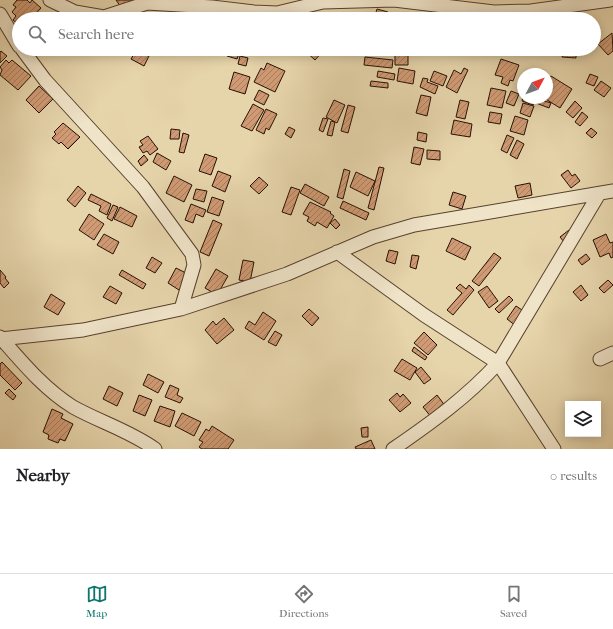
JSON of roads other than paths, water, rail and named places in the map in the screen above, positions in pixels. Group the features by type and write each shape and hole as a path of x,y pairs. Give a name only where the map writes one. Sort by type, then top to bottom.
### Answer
{"street":[{"path":"50,0 75,12"},
{"path":"118,12 146,2 254,12 276,12 323,1 394,0 494,12 545,10 610,0"},
{"path":"0,14 12,34"},
{"path":"27,56 45,80 143,187 192,254 194,265 181,309"},
{"path":"0,338 83,330 181,309 287,274 373,237 414,225 613,191"},
{"path":"393,449 438,418 483,379 498,363 599,194"},
{"path":"337,252 424,315 498,363 554,449"},
{"path":"0,338 45,386 67,402 144,441 155,449"},
{"path":"600,359 613,353"}]}
